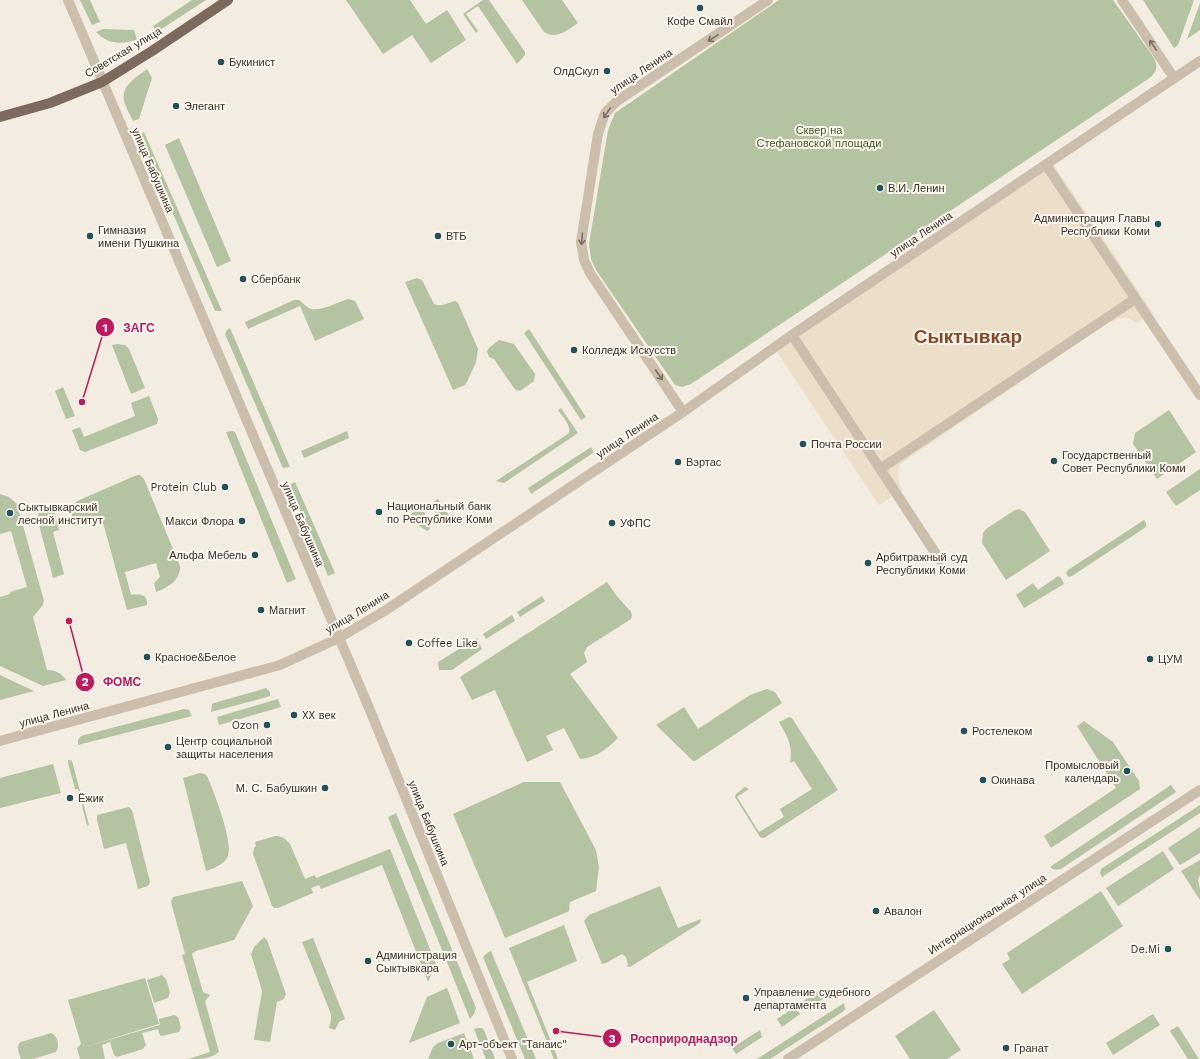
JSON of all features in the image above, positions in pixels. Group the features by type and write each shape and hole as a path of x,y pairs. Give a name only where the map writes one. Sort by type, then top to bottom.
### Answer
{"main road":[{"name":"Советская улица","path":"0,117 50,103 102,82 228,0"}],"street":[{"name":"улица Бабушкина","path":"68,0 372,715 512,1059"},
{"name":"улица Ленина","path":"683,412 590,273 584,260 581,242 598,134 605,113 617,101 737,21 757,3 768,0"},
{"path":"1122,0 1174,78"},
{"name":"улица Ленина","path":"0,741 280,665 339,638 386,610 683,412 792,335 1200,61"},
{"path":"1046,165 1200,395"},
{"path":"880,469 1135,298"},
{"path":"792,335 940,560"},
{"name":"Интернациональная улица","path":"788,1059 1200,790"}],"green space":[{"path":"80,0 90,0 100,22 92,25"},
{"path":"192,0 206,0 157,32 153,26"},
{"path":"346,0 410,0 426,24 447,10 466,40 431,63 412,35 383,54"},
{"path":"483,0 489,0 525,52 525,55 517,64 478,6 466,14 478,31 476,33 463,14"},
{"path":"522,0 562,0 578,23 557,35 548,34 544,32"},
{"name":"Сквер на Стефановской площади","path":"779,0 1113,0 1154,58 1156,68 1151,77 691,384 682,387 675,385 596,270 591,259 589,244 608,130 615,113"},
{"path":"1143,0 1194,0 1178,45 1174,48"},
{"path":"1200,3 1200,30 1187,39"},
{"path":"103,29 134,30 137,40 120,43 110,41 96,32"},
{"path":"147,69 152,78 139,119 133,121 124,101 125,90 135,78"},
{"path":"144,132 222,311 215,311 139,135"},
{"path":"179,138 231,261 217,267 165,145"},
{"path":"417,278 422,280 434,304 442,305 455,301 458,303 478,349 476,362 467,382 465,385 453,390 405,282"},
{"path":"348,299 355,301 364,319 315,341 300,306 248,329 245,322 294,300 299,300 309,308 318,309"},
{"path":"230,328 290,467 283,468 282,466 225,334"},
{"path":"529,329 586,417 581,420 524,333"},
{"path":"499,340 514,344 535,374 534,381 520,391 514,388 494,359 489,357 487,351"},
{"path":"112,345 125,345 129,349 145,388 131,394"},
{"path":"63,387 75,416 66,419 55,391"},
{"path":"149,396 158,419 157,424 85,452 80,450 72,430 80,427 84,437 135,416 131,403"},
{"path":"561,408 578,433 504,483 496,481 568,434 568,425 558,410"},
{"path":"1169,410 1196,452 1157,479 1133,444 1135,433"},
{"path":"347,431 349,438 304,458 301,451"},
{"path":"226,432 235,432 296,579 287,583"},
{"path":"591,447 593,453 531,494 528,488"},
{"path":"1200,469 1200,490 1176,506 1166,492"},
{"path":"140,475 144,479 180,566 180,571 173,582 167,587 156,592 154,583 160,577 156,563 125,572 131,595 143,596 147,601 147,605 127,610 102,519 74,526 71,507 77,501"},
{"path":"295,482 335,573 328,576 290,487 291,484"},
{"path":"0,494 9,497 17,504 44,601 43,605 33,617 47,670 58,672 66,680 43,686 0,666 0,597 10,594 10,592 27,587 11,531 0,534"},
{"path":"438,499 450,517 442,522 430,504"},
{"path":"53,506 59,530 53,532 64,574 53,578 37,517 41,509"},
{"path":"420,508 423,508 430,529 427,531 409,519 412,513"},
{"path":"1019,509 1025,512 1050,551 1006,580 982,543 983,533 986,529 1015,510"},
{"path":"1144,520 1146,527 1072,576 1069,577 1067,575 1066,573 1068,570"},
{"path":"1058,576 1064,584 1024,608 1016,595 1033,583 1038,590"},
{"path":"607,582 631,612 631,619 587,647 584,653 587,661 586,663 570,674 618,738 610,746 596,755 580,759 564,728 546,736 553,750 527,762 495,690 472,700 460,677"},
{"path":"542,596 545,601 520,617 517,612"},
{"path":"512,615 515,621 486,639 483,634"},
{"path":"477,638 482,649 452,670 439,670 438,662"},
{"path":"0,675 34,691 0,700"},
{"path":"266,688 270,692 270,696 211,712 212,704 214,703"},
{"path":"767,689 775,692 782,703 695,761 693,761 656,725 684,707 698,729 750,695"},
{"path":"278,699 281,707 219,725 217,717"},
{"path":"184,709 189,710 192,716 78,745 78,740 81,736"},
{"path":"789,717 792,718 838,790 764,838 760,837 735,797 736,794 745,787 749,789 737,797 759,832 784,817 780,809 812,789 794,761 790,763 791,751 789,742 779,722"},
{"path":"1084,721 1113,742 1139,781 1140,789 1051,848 1044,836 1116,788 1077,726"},
{"path":"68,760 72,761 89,825 87,826 78,789 75,789"},
{"path":"53,764 61,793 0,808 0,778"},
{"path":"200,773 205,774 208,778 215,795 226,831 229,851 227,858 223,863 206,871 183,778"},
{"path":"524,782 560,782 596,850 599,867 596,891 570,902 569,911 505,938 453,814"},
{"path":"1171,785 1176,792 1061,869 1055,870 1050,867"},
{"path":"1200,805 1200,813 1102,877 1100,873 1101,869"},
{"path":"129,807 132,810 150,882 148,886 138,889 126,843 104,849 97,820 97,815"},
{"path":"396,813 476,1008 470,1019 388,817"},
{"path":"1200,827 1200,853 1180,865 1168,848"},
{"path":"280,836 287,840 290,844 305,879 315,875 316,878 390,849 436,964 428,982 382,865 321,889 319,885 311,888 313,893 278,908 274,908 253,854 256,846 255,842"},
{"path":"1163,851 1174,869 1118,906 1106,888"},
{"path":"1200,860 1200,875 1198,880 1200,900 1181,871"},
{"path":"242,881 253,906 234,940 196,951 192,954 203,992 210,995 205,1001 219,1052 201,1059 188,1059 210,1052 182,955 185,954 171,902 173,897"},
{"path":"660,886 678,928 701,919 700,923 630,967 626,966 628,965 627,960 622,954 602,964 584,921 589,915"},
{"path":"1101,891 1123,926 1022,994 1002,964 1010,959 1007,953"},
{"path":"564,925 577,961 527,982 558,1059 554,1059 509,948"},
{"path":"264,937 267,940 286,994 284,999 277,1002 270,1042 254,1039 262,991 251,954 254,947"},
{"path":"313,938 345,1019 339,1022 335,1030 329,1028 331,1014 302,942"},
{"path":"491,951 536,1059 525,1059 483,957"},
{"path":"162,975 166,979 170,992 168,998 154,1003 147,980"},
{"path":"145,978 159,1024 81,1048 160,1025 159,1019 174,1015 178,1017 181,1028 179,1032 162,1036 160,1035 158,1029 142,1033 146,1045 143,1049 117,1057 114,1055 110,1042 102,1045 105,1059 80,1059 77,1048 81,1044 68,1000"},
{"path":"447,988 460,1023 409,1043 427,997"},
{"path":"821,989 826,997 808,1009 803,1001"},
{"path":"844,1003 844,1011 770,1059 757,1059"},
{"path":"795,1007 800,1014 782,1027 777,1019"},
{"path":"934,1010 961,1050 947,1059 910,1059 895,1036"},
{"path":"1153,1014 1160,1025 1113,1055 1106,1043"},
{"path":"1178,1026 1199,1059 1188,1059 1170,1031"},
{"path":"482,1028 484,1030 495,1059 486,1059 474,1029"},
{"path":"760,1030 762,1037 736,1054 732,1048"},
{"path":"51,1033 58,1041 56,1052 33,1059 21,1059 18,1046 21,1042"},
{"path":"464,1033 474,1059 428,1059 433,1047 438,1043"}],"shaded area":[{"path":"1054,165 1153,313 1137,323 1128,318 1119,318 1108,323 900,464 898,474 899,483 903,490 879,505 775,349 792,335"}],"place":[{"name":"Кофе Смайл","path":"700,8"},
{"name":"Букинист","path":"221,62"},
{"name":"ОлдСкул","path":"607,71"},
{"name":"Элегант","path":"176,106"},
{"name":"В.И. Ленин","path":"880,188"},
{"name":"Администрация Главы Республики Коми","path":"1158,224"},
{"name":"Гимназия имени Пушкина","path":"90,236"},
{"name":"ВТБ","path":"438,236"},
{"name":"Сбербанк","path":"243,279"},
{"name":"Колледж Искусств","path":"574,350"},
{"name":"ЗАГС","path":"82,402"},
{"name":"Почта России","path":"803,444"},
{"name":"Государственный Совет Республики Коми","path":"1054,461"},
{"name":"Вэртас","path":"678,462"},
{"name":"Protein Club","path":"225,487"},
{"name":"Национальный банк по Республике Коми","path":"379,512"},
{"name":"Сыктывкарский лесной институт","path":"10,513"},
{"name":"Макси Флора","path":"242,521"},
{"name":"УФПС","path":"612,523"},
{"name":"Альфа Мебель","path":"255,555"},
{"name":"Арбитражный суд Республики Коми","path":"868,563"},
{"name":"Магнит","path":"261,610"},
{"name":"ФОМС","path":"69,621"},
{"name":"Coffee Like","path":"409,643"},
{"name":"Красное&Белое","path":"147,657"},
{"name":"ЦУМ","path":"1150,659"},
{"name":"XX век","path":"294,715"},
{"name":"Ozon","path":"267,725"},
{"name":"Ростелеком","path":"964,731"},
{"name":"Центр социальной защиты населения","path":"168,747"},
{"name":"Промысловый календарь","path":"1127,771"},
{"name":"Окинава","path":"983,780"},
{"name":"М. С. Бабушкин","path":"325,788"},
{"name":"Ёжик","path":"70,798"},
{"name":"Авалон","path":"876,911"},
{"name":"De.Mi","path":"1168,949"},
{"name":"Администрация Сыктывкара","path":"368,961"},
{"name":"Управление судебного департамента","path":"746,998"},
{"name":"Росприроднадзор","path":"556,1031"},
{"name":"Арт-объект \"Танаис\"","path":"451,1044"},
{"name":"Гранат","path":"1006,1048"}],"district":[{"name":"Сыктывкар","path":"968,336"}]}
